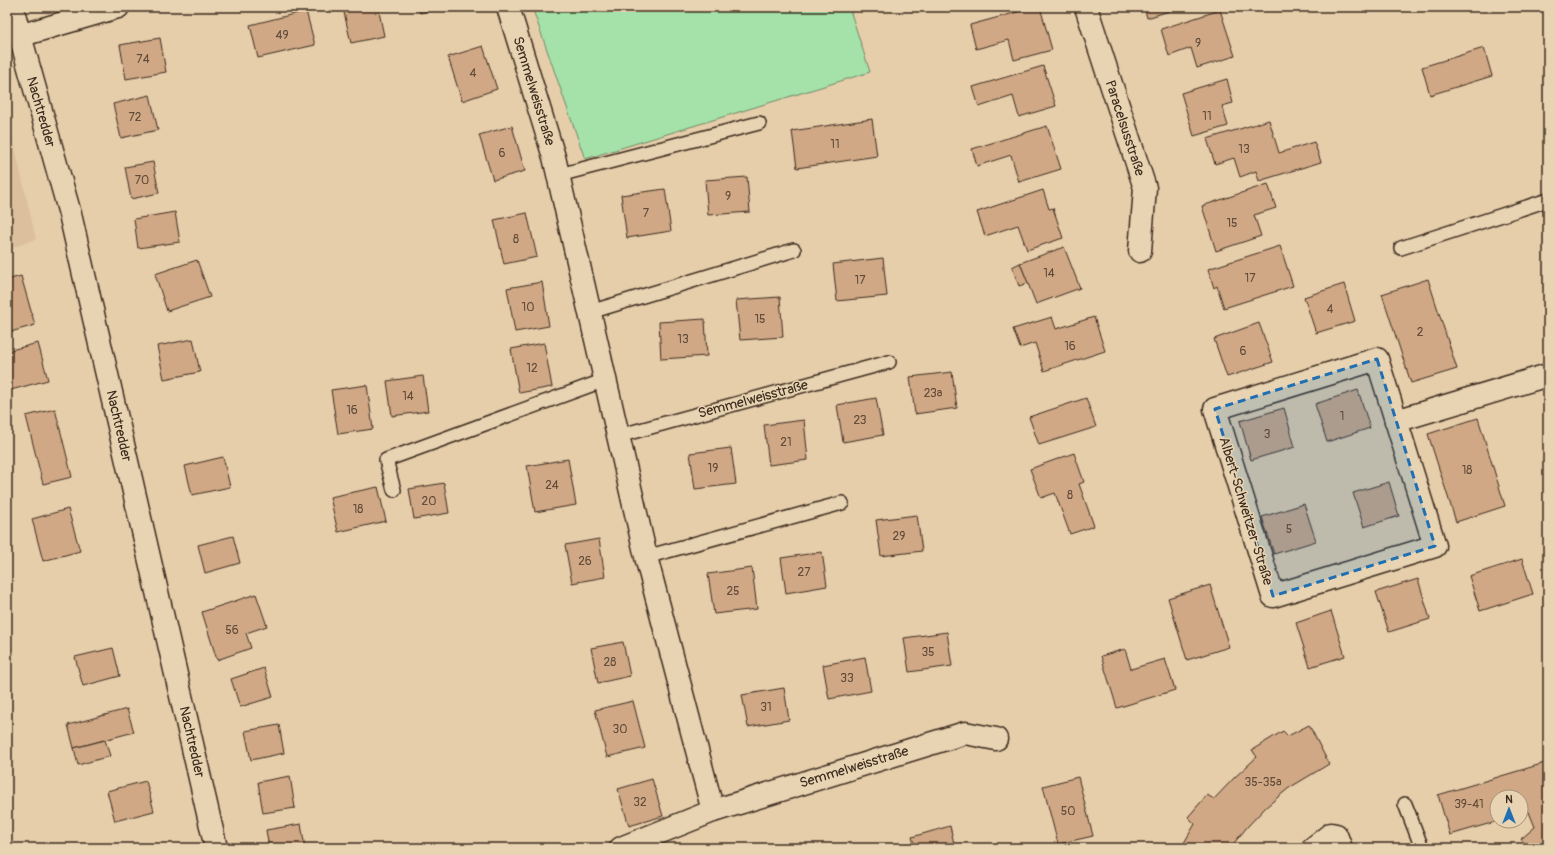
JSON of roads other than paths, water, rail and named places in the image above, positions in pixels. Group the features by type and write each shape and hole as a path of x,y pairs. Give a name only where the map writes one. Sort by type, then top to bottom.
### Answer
{"street":[{"name":"Nachtredder","path":"12,7 70,214 216,848"},
{"path":"19,36 118,7"},
{"name":"Semmelweisstraße","path":"508,7 554,157 646,557 712,811"},
{"name":"Paracelsusstraße","path":"1086,7 1145,188 1140,251"},
{"name":"Albert-Schweitzer-Straße","path":"1377,359 1396,421 1435,546 1273,596 1215,409 1377,359"},
{"path":"1396,421 1548,375"},
{"name":"Semmelweisstraße","path":"621,848 712,811 965,733 996,739"},
{"path":"1313,848 1331,834 1336,835 1341,848"}],"lane":[{"path":"558,175 758,123"},
{"path":"1401,248 1548,200"},
{"path":"590,312 794,250"},
{"name":"Semmelweisstraße","path":"618,436 889,362"},
{"path":"394,490 386,460 605,380"},
{"path":"646,557 842,504"},
{"path":"1405,804 1422,848"}]}
